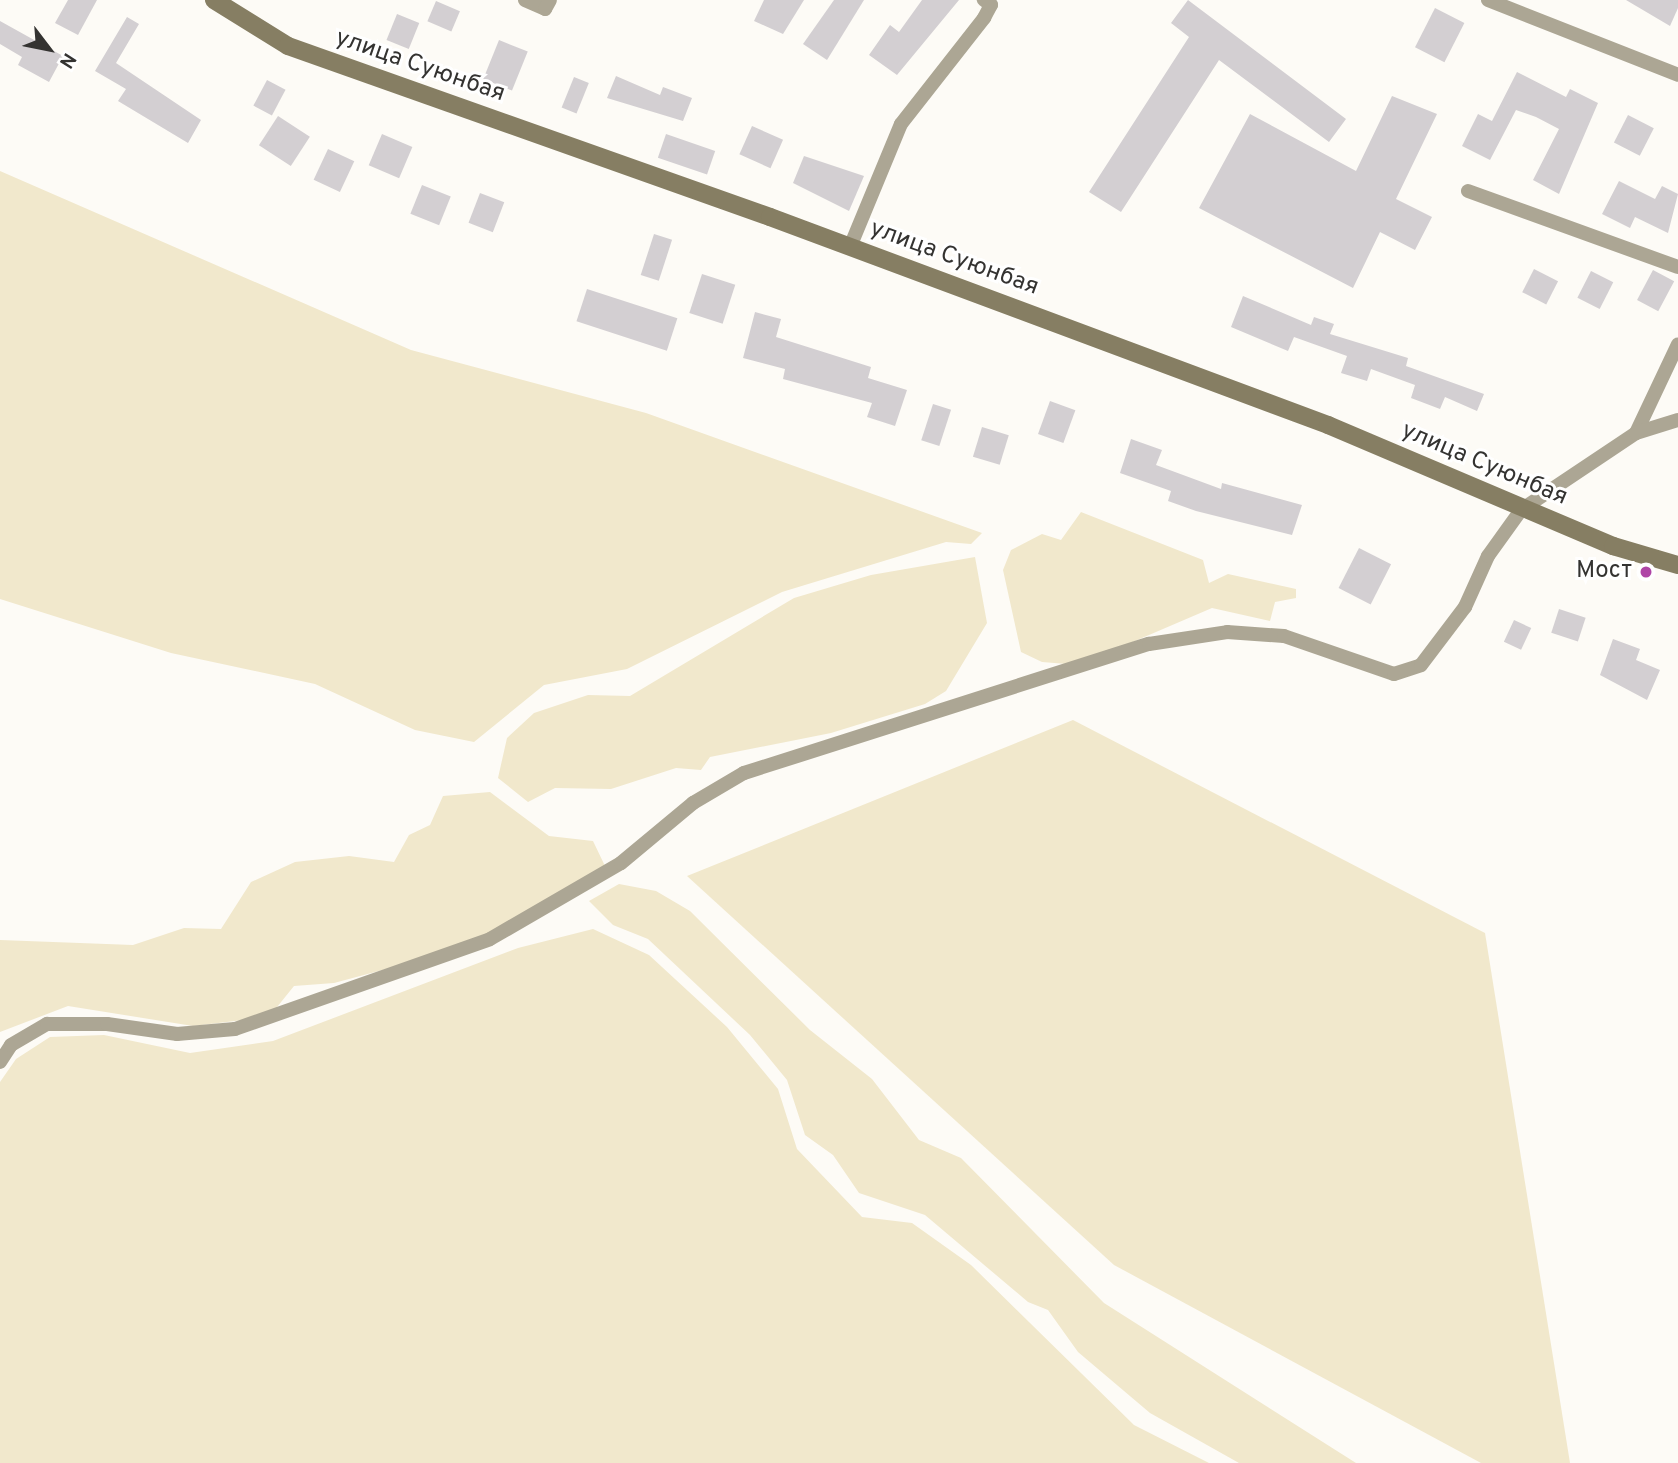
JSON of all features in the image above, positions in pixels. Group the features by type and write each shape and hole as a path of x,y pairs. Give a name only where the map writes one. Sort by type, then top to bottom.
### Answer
{"main road":[{"name":"улица Суюнбая","path":"214,0 288,46 850,247 1328,425 1521,510 1678,565"}],"street":[{"path":"525,0 545,9 550,0"},
{"path":"850,247 901,124 984,18 991,5 984,0"},
{"path":"1488,0 1678,75"},
{"path":"1468,191 1678,267"},
{"path":"1636,433 1678,344"},
{"path":"0,1062 11,1045 47,1024 107,1024 177,1034 235,1029 490,939 621,863 693,803 744,773 1149,644 1227,632 1284,636 1394,674 1421,665 1465,607 1488,556 1521,510 1636,433 1678,420"}],"shaded area":[{"path":"0,171 411,350 646,413 982,533 971,544 946,542 782,592 627,669 544,685 474,742 415,730 315,684 171,653 0,599"},
{"path":"1081,512 1203,560 1209,583 1228,574 1296,589 1296,598 1275,602 1270,621 1212,608 1079,665 1042,662 1021,652 1003,570 1011,550 1042,534 1061,540"},
{"path":"975,557 987,623 946,691 925,704 831,733 710,757 701,770 676,768 611,789 555,788 528,802 498,778 507,738 534,713 588,695 630,696 794,598 871,575"},
{"path":"1073,720 1485,933 1570,1463 1481,1463 1114,1265 687,876"},
{"path":"490,792 549,836 593,841 605,866 461,949 334,983 294,986 269,1017 193,1026 68,1006 0,1032 0,940 133,945 184,928 221,929 251,882 295,862 349,856 394,862 409,835 430,825 443,796"},
{"path":"619,884 656,891 690,911 810,1030 872,1079 919,1140 961,1158 1104,1303 1356,1463 1239,1463 1150,1413 1078,1352 1048,1310 1028,1302 925,1215 859,1193 833,1155 805,1135 787,1080 750,1035 648,939 613,925 589,901"},
{"path":"593,929 649,955 727,1027 778,1089 797,1149 862,1217 912,1223 971,1265 1134,1425 1209,1463 0,1463 0,1082 16,1059 50,1037 104,1035 190,1053 273,1041 518,948"}],"building":[{"path":"68,0 97,0 78,35 55,23"},
{"path":"764,0 804,0 783,34 754,21"},
{"path":"834,0 864,0 827,60 803,44"},
{"path":"922,0 959,0 897,75 869,55 890,25 899,32"},
{"path":"1188,0 1346,119 1329,142 1219,60 1121,212 1089,192 1189,37 1171,23"},
{"path":"1626,0 1678,0 1678,8 1670,26"},
{"path":"436,1 460,11 451,31 427,21"},
{"path":"1435,8 1464,23 1444,62 1415,47"},
{"path":"397,14 419,23 409,49 387,40"},
{"path":"127,17 139,24 116,63 201,120 188,143 118,101 126,89 95,71"},
{"path":"0,21 63,56 49,82 18,65 22,57 0,44"},
{"path":"499,40 528,52 512,91 483,79"},
{"path":"1517,72 1566,97 1570,89 1598,103 1559,194 1533,180 1559,129 1536,117 1516,110 1490,160 1462,146 1478,114 1492,121"},
{"path":"616,76 660,95 663,87 692,98 683,121 607,98"},
{"path":"574,77 589,83 576,114 562,108"},
{"path":"267,80 286,90 272,115 253,106"},
{"path":"1392,96 1437,114 1396,199 1432,217 1415,250 1380,232 1353,288 1199,208 1250,114 1356,171"},
{"path":"1628,115 1654,128 1640,156 1614,143"},
{"path":"278,116 310,137 291,166 259,145"},
{"path":"752,126 783,140 770,168 739,154"},
{"path":"382,134 412,147 399,178 369,165"},
{"path":"666,134 715,151 707,175 658,158"},
{"path":"328,149 354,161 340,192 314,180"},
{"path":"804,156 864,176 849,211 793,183"},
{"path":"1619,181 1655,199 1662,186 1678,194 1668,233 1635,217 1630,228 1602,214"},
{"path":"422,185 451,197 439,225 410,214"},
{"path":"480,193 504,202 493,232 469,223"},
{"path":"654,234 672,240 659,281 641,275"},
{"path":"1534,269 1558,281 1546,304 1522,292"},
{"path":"1653,270 1674,281 1658,311 1637,300"},
{"path":"1591,271 1613,282 1600,309 1577,298"},
{"path":"702,274 735,285 723,324 689,313"},
{"path":"587,289 677,318 667,351 576,321"},
{"path":"1243,296 1311,325 1314,317 1334,324 1330,334 1408,358 1406,366 1484,394 1477,411 1445,397 1440,409 1411,398 1415,385 1371,369 1367,381 1341,373 1347,356 1294,337 1288,351 1231,327"},
{"path":"755,312 781,319 776,337 871,367 868,378 907,390 895,426 867,417 872,403 783,379 785,369 743,358"},
{"path":"1050,401 1075,410 1063,443 1038,434"},
{"path":"933,404 951,410 939,446 921,440"},
{"path":"982,427 1009,435 1000,465 973,457"},
{"path":"1131,439 1162,450 1156,465 1221,489 1222,483 1302,505 1292,535 1196,511 1168,501 1171,491 1120,473"},
{"path":"1359,548 1391,564 1371,604 1339,588"},
{"path":"1559,609 1586,618 1578,641 1551,633"},
{"path":"1514,620 1531,628 1521,650 1504,642"},
{"path":"1613,639 1640,649 1636,660 1660,670 1647,700 1600,675"}],"place":[{"name":"Мост","path":"1646,572"}]}
